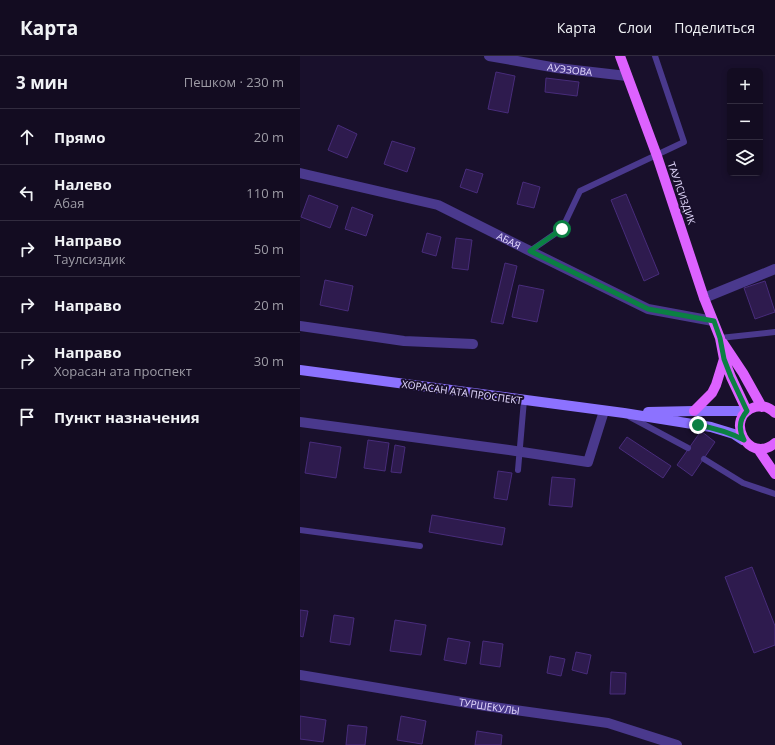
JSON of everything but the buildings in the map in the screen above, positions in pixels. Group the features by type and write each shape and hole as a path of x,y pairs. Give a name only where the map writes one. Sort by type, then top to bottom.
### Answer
{"main road":[{"name":"ТАУЛСИЗДИК","path":"620,56 656,156 704,298 720,338 724,359 747,411"},
{"name":"ТАУЛСИЗДИК","path":"720,338 762,406"},
{"path":"694,411 712,393 724,359"},
{"name":"ХОРАСАН АТА ПРОСПЕКТ","path":"300,370 624,413 711,427 734,434 744,440"},
{"path":"775,413 762,406 756,407 747,411 741,419 740,424 741,435 752,447 769,447 775,443"},
{"name":"ХОРАСАН АТА ПРОСПЕКТ","path":"624,413 747,411"},
{"path":"758,448 775,474"}],"street":[{"name":"АУЭЗОВА","path":"489,56 557,68 627,76"},
{"name":"АБАЯ","path":"300,173 438,204 648,309 714,321"},
{"path":"704,298 775,268"},
{"path":"300,326 404,341 472,344"},
{"path":"300,422 588,462 604,411"},
{"name":"ТУРШЕКУЛЫ","path":"300,675 486,706 608,723 677,745"}],"lane":[{"path":"530,251 562,229 580,191 684,142 655,56"},
{"path":"720,338 775,332"},
{"path":"518,470 524,400"},
{"path":"624,413 688,448"},
{"path":"704,459 742,483 775,494"},
{"path":"300,530 420,546"}],"route":[{"path":"562,229 530,251 648,309 714,321 720,338 724,359 747,411 741,419 740,424 741,435 744,440 734,434 711,427 698,425"}]}
